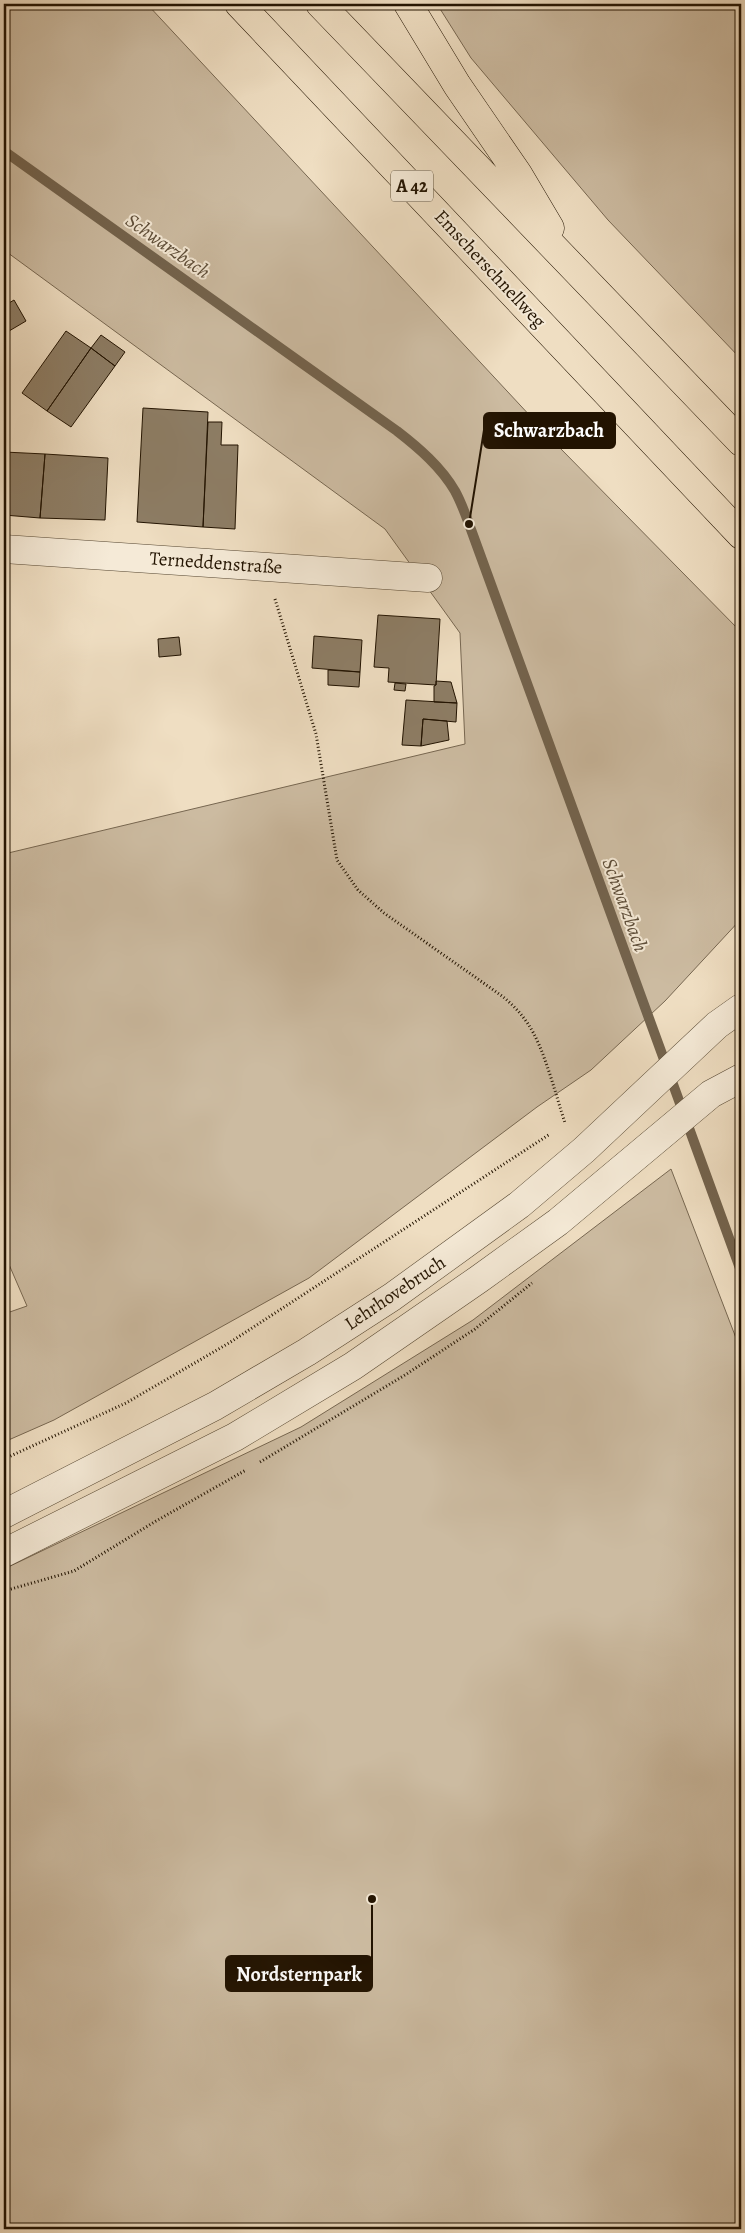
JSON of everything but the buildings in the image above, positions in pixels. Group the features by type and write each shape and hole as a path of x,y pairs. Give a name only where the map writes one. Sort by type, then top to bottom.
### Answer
{"highway":[{"name":"Emscherschnellweg","path":"239,4 741,535"},
{"path":"320,4 741,442"},
{"path":"408,4 458,86 518,174 574,267"}],"street":[{"name":"Terneddenstraße","path":"4,549 428,578"},
{"name":"Lehrhovebruch","path":"4,1514 216,1406 307,1352 392,1297 519,1205 584,1150 717,1025 741,1008"},
{"name":"Lehrhovebruch","path":"4,1553 235,1436 353,1366 558,1222 711,1094 741,1078"}],"path":[{"path":"4,1459 126,1403 229,1343 565,1124 538,1043 516,1008 502,996 384,913 358,890 337,860 316,734 265,567"}],"shaded area":[{"path":"4,4 147,4 560,448 741,632 741,919 665,1001 591,1070 537,1107 309,1278 54,1420 4,1442 4,1314 27,1306 4,1253 4,854 465,744 460,633 385,529 4,250"},
{"path":"437,4 741,4 741,359 608,220 471,58"},
{"path":"671,1169 741,1351 741,2229 4,2229 4,1569 301,1427 473,1320"}],"waterway":[{"name":"Schwarzbach","path":"4,151 397,431 429,458 455,491 741,1271"}],"place":[{"name":"Schwarzbach","path":"469,524"},
{"name":"Nordsternpark","path":"372,1899"}]}
